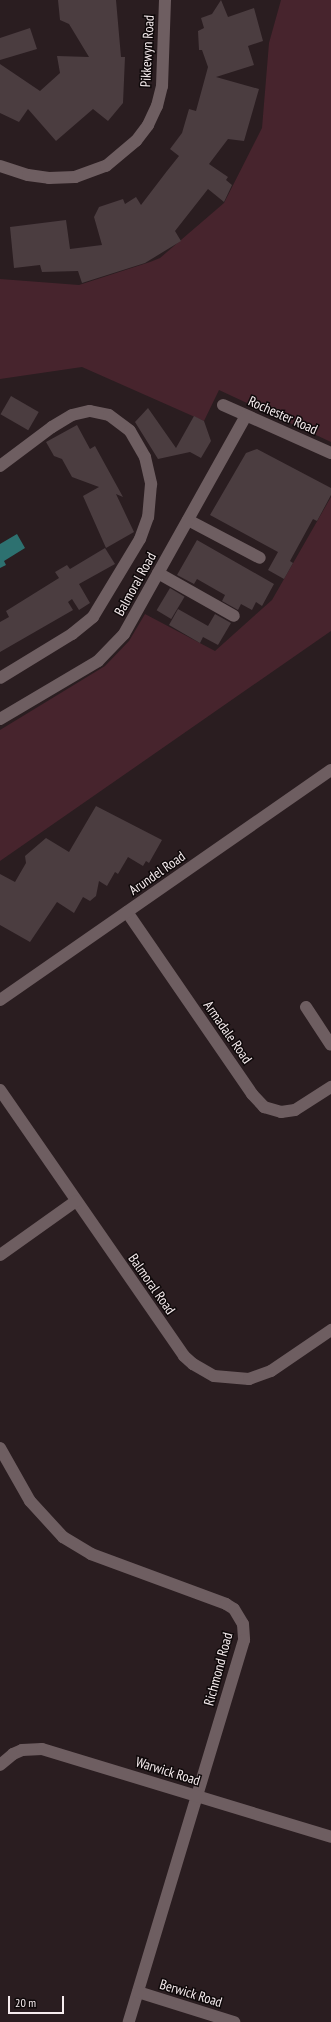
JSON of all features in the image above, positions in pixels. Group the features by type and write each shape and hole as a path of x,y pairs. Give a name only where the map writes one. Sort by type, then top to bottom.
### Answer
{"street":[{"name":"Pikkewyn Road","path":"0,166 28,175 75,177 106,166 136,141 148,126 157,106 162,86 165,0"},
{"name":"Rochester Road","path":"223,405 331,453"},
{"path":"0,466 52,427 72,415 90,412 109,415 130,431 145,457 151,484 148,517 140,539 93,617 72,634 0,678"},
{"name":"Balmoral Road","path":"0,720 98,661 124,634 246,416"},
{"path":"188,520 260,558"},
{"path":"158,573 234,616"},
{"name":"Arundel Road","path":"0,1000 331,770"},
{"name":"Armadale Road","path":"127,912 252,1094 264,1107 281,1112 295,1110 331,1087"},
{"path":"306,1007 331,1045"},
{"name":"Balmoral Road","path":"0,1090 184,1356 203,1371 231,1379 261,1376 331,1330"},
{"path":"0,1255 76,1201"},
{"name":"Richmond Road","path":"0,1448 34,1506 63,1537 92,1554 226,1604 240,1616 244,1640 129,2022"},
{"name":"Warwick Road","path":"0,1765 13,1754 22,1750 42,1749 331,1836"},
{"name":"Berwick Road","path":"138,1992 234,2022"}],"shaded area":[{"path":"281,0 331,0 331,442 219,390 204,421 82,367 0,379 0,279 79,285 150,262 160,258 224,203 262,128 269,43"},
{"path":"331,497 331,631 0,861 0,730 105,666 129,641 145,614 215,651 272,600"}],"water":[{"path":"17,534 25,548 4,561 6,565 0,568 0,544"}],"building":[{"path":"58,0 116,0 121,57 125,57 123,103 108,121 93,109 56,141 28,109 19,122 0,113 0,64 40,91 60,73 57,56 89,57 69,24 60,20"},
{"path":"221,0 228,17 254,8 263,41 248,46 254,65 216,77 259,89 244,141 228,139 209,164 228,177 226,180 232,185 224,202 208,189 175,231 181,241 145,263 82,283 78,271 42,272 40,265 14,268 10,227 66,220 70,249 102,245 94,217 99,207 123,199 125,204 136,197 141,205 179,156 170,149 182,133 189,109 196,111 208,67 202,50 199,50 198,31 204,28 201,18 212,14"},
{"path":"30,28 37,49 0,60 0,38"},
{"path":"11,396 39,412 28,430 0,414"},
{"path":"148,408 176,448 194,416 204,421 211,441 201,458 190,452 158,459 135,422"},
{"path":"77,425 90,449 95,446 123,497 116,494 134,532 106,548 83,496 99,487 72,477 62,459 54,456 46,442"},
{"path":"257,449 331,488 331,495 317,521 313,519 290,561 293,563 284,579 268,570 278,552 210,515 246,453"},
{"path":"197,540 274,584 262,606 256,602 252,610 241,604 238,610 222,601 225,595 197,579 194,584 177,575"},
{"path":"105,548 115,564 79,584 90,603 79,610 72,599 68,602 73,610 0,652 0,622 9,617 6,611 59,578 55,572 67,565 70,569"},
{"path":"170,588 185,597 171,619 157,610"},
{"path":"178,609 208,626 215,614 231,623 218,645 203,637 200,643 169,625"},
{"path":"96,806 162,840 149,863 146,861 143,866 128,857 118,874 115,872 107,886 99,881 96,896 90,901 83,897 74,913 57,902 30,942 0,925 0,874 15,882 26,863 25,856 46,838 69,852"}]}
